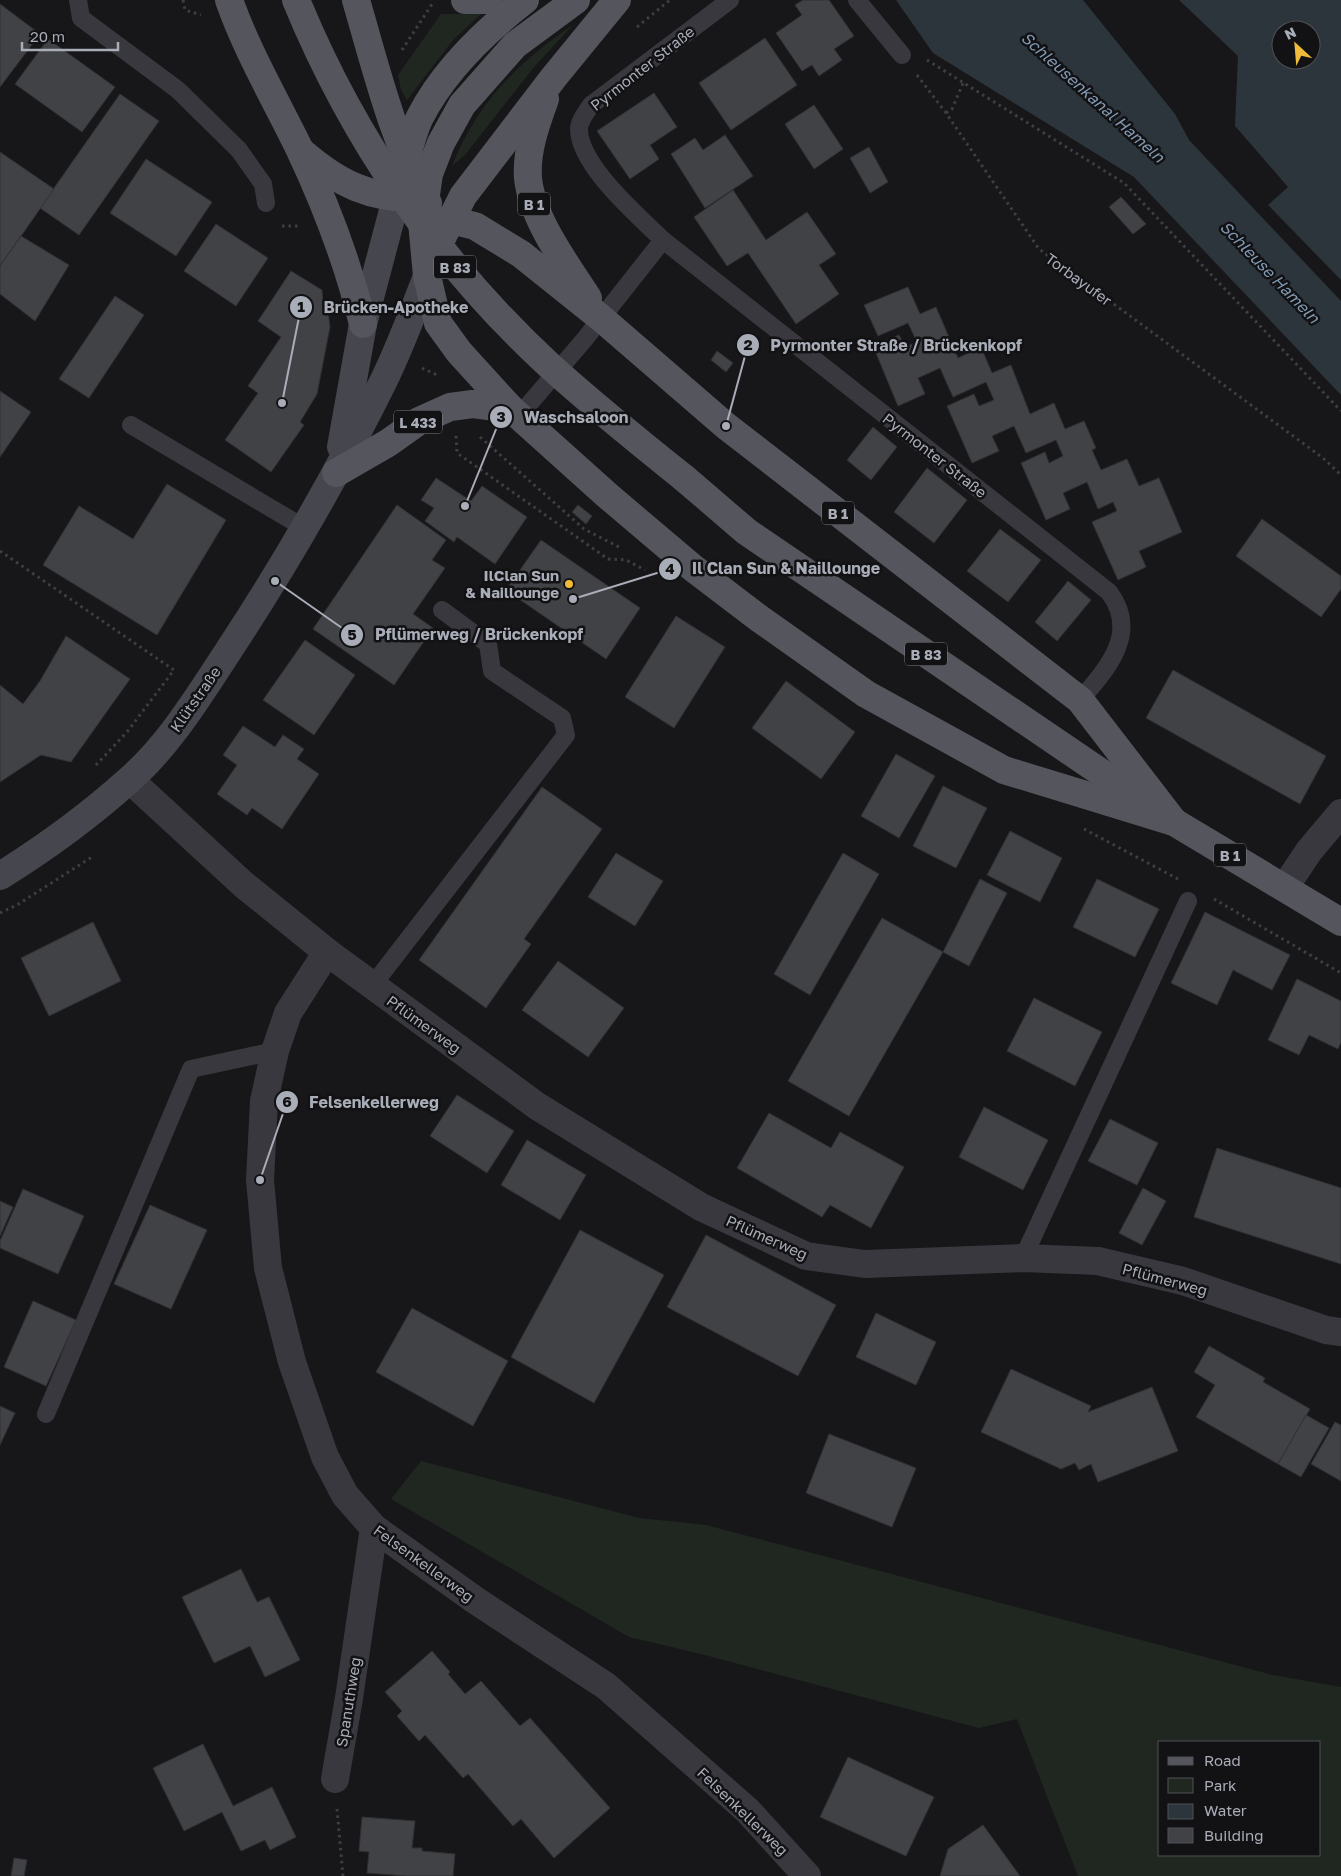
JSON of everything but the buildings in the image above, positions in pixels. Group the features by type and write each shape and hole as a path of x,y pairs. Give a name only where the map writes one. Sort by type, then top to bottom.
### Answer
{"main road":[{"name":"B 83","path":"296,0 332,79 388,177 455,266 500,316 550,366 747,532 1174,822"},
{"path":"356,0 380,83 406,161 433,215"},
{"path":"465,0 488,0"},
{"path":"383,247 384,196 406,161 420,118 438,86 498,21 525,0"},
{"name":"B 1","path":"576,0 515,45 462,106 441,143 429,174 433,215 432,264 438,322 459,352 514,413 693,568 760,619 866,694 1004,770 1174,822 1341,922"},
{"name":"B 1","path":"433,215 463,196 554,77 617,0"},
{"path":"225,2 300,149 341,248 364,282 383,247 406,229 433,215"},
{"name":"B 1","path":"554,77 536,125 530,152 528,178 535,208 560,254 601,318 726,426 1080,700 1174,822"},
{"path":"300,149 322,169 353,187 384,196 433,215 475,226 500,240 601,318"},
{"name":"Klütstraße","path":"0,876 41,851 130,780 163,745 196,700 275,581 336,473 385,379 432,264"},
{"name":"Klütstraße","path":"336,473 362,324 364,282"},
{"name":"L 433","path":"336,473 388,443 419,421 450,407 473,404 514,413"}],"street":[{"name":"Pflümerweg","path":"130,780 148,799 244,885 327,952 545,1111 701,1207 806,1256 865,1264 1023,1258 1098,1262 1183,1281 1326,1330 1341,1332"},
{"path":"1285,887 1308,851 1341,813"},
{"name":"Felsenkellerweg","path":"327,952 288,1013 275,1052 264,1101 260,1180 268,1268 292,1362 325,1457 346,1495 374,1528 475,1600 606,1686 748,1811 807,1876"},
{"name":"Spanuthweg","path":"335,1779 350,1698 374,1528"}],"lane":[{"path":"78,0 81,18 178,90 239,150 263,184 266,203"},
{"name":"Pyrmonter Straße","path":"730,0 591,105 579,128 582,141 602,180 663,240 1110,592 1118,603 1122,617 1122,632 1117,650 1080,700"},
{"path":"857,0 902,55"},
{"path":"514,413 601,318 663,240"},
{"path":"131,425 306,528"},
{"name":"Pflümerweg","path":"372,986 566,735 562,718 492,671 488,644 442,610"},
{"path":"1023,1258 1188,902"},
{"path":"46,1414 191,1069 275,1052"}],"path":[{"path":"922,53 928,61 964,81 1124,183 1341,411"},
{"name":"Torbayufer","path":"902,55 946,113 1039,250 1323,458 1341,476"},
{"path":"946,113 952,109 964,81"},
{"path":"282,226 310,226"},
{"path":"423,369 438,375"},
{"path":"478,436 584,530 628,552"},
{"path":"0,551 174,670 127,732 94,768"},
{"path":"0,913 92,857"},
{"path":"335,1779 343,1876"}],"green space":[{"path":"441,14 481,14 453,40 407,100 401,90 398,75"},
{"path":"573,25 534,67 465,155 452,166 462,143 474,123 501,86 534,54"},
{"path":"421,1461 639,1518 706,1525 1273,1675 1341,1687 1341,1876 1078,1876 1017,1719 979,1728 701,1654 629,1637 391,1499"}],"water":[{"path":"896,0 1083,0 1175,114 1189,140 1341,301 1341,395 1134,177 933,53"},
{"path":"1179,0 1341,0 1341,280 1268,205 1288,187 1235,126 1238,56"}],"place":[{"name":"Brücken-Apotheke","path":"282,403"},
{"name":"Pyrmonter Straße / Brückenkopf","path":"726,426"},
{"name":"Waschsaloon","path":"465,506"},
{"name":"Pflümerweg / Brückenkopf","path":"275,581"},
{"name":"IlClan Sun & Naillounge","path":"569,584"},
{"name":"Il Clan Sun & Naillounge","path":"573,599"},
{"name":"Felsenkellerweg","path":"260,1180"}],"water label":[{"name":"Schleusenkanal Hameln","path":"1093,97"},
{"name":"Schleuse Hameln","path":"1270,272"}]}
